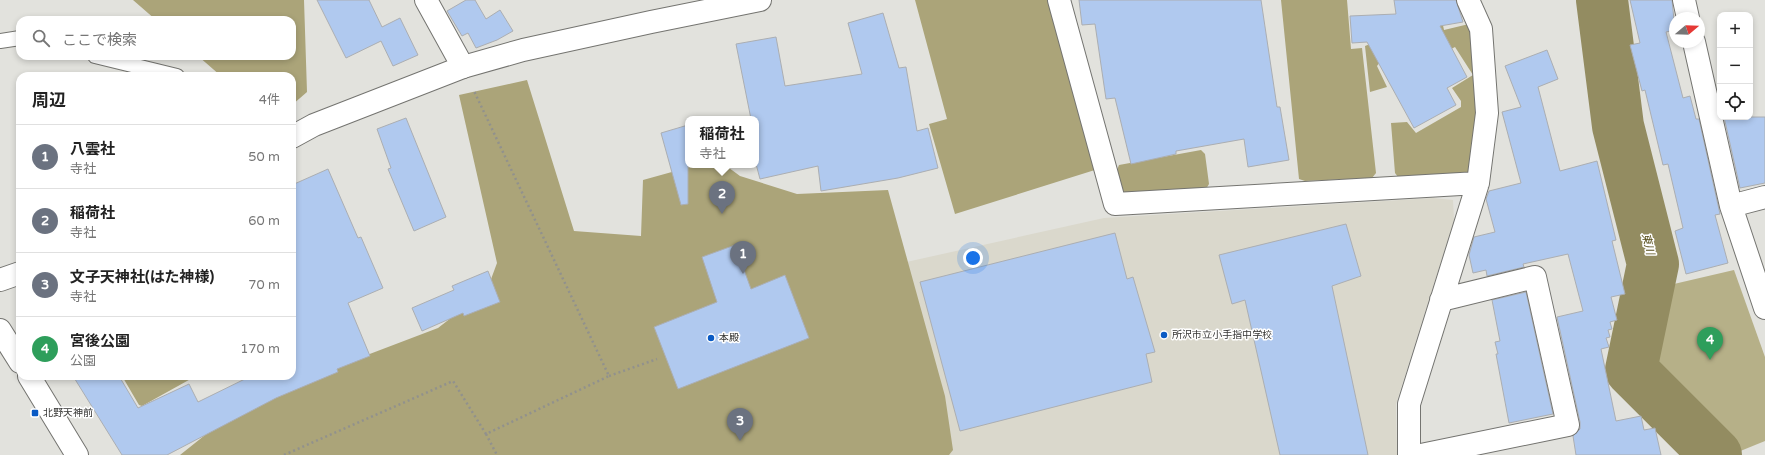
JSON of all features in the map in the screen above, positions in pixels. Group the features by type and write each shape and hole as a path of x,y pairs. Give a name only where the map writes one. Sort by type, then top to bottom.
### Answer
{"street":[{"path":"426,0 463,67"},
{"path":"296,135 314,125 463,67 560,42 760,0"},
{"path":"1059,0 1115,204 1478,183"},
{"path":"1409,455 1409,404 1478,183 1487,113 1481,29 1468,0"},
{"path":"1684,0 1687,12"},
{"path":"1695,48 1732,206 1765,308"},
{"path":"1732,206 1765,197"},
{"path":"0,280 16,274"},
{"path":"1421,455 1568,425 1535,277 1441,300"},
{"path":"0,330 16,356"},
{"path":"31,380 77,455"}],"lane":[{"path":"0,42 16,39"},
{"path":"111,60 161,72"}],"path":[{"path":"463,67 608,376"},
{"path":"486,434 608,376 657,359"},
{"path":"284,455 453,381 486,434 497,455"}],"shaded area":[{"path":"133,0 304,0 307,92 296,102 296,72 216,72 203,60 296,60 296,16 151,16"},
{"path":"915,0 1048,0 1098,169 955,214 929,124 947,119"},
{"path":"1281,0 1347,0 1351,49 1362,48 1376,173 1372,178 1305,181 1299,179"},
{"path":"1441,16 1444,30 1469,24 1474,29 1480,111 1472,171 1467,174 1398,177 1395,173 1391,123 1407,122 1416,133 1461,107 1461,101 1452,88 1473,75 1455,47 1435,57 1380,62 1377,66 1387,87 1370,92 1365,46"},
{"path":"527,80 574,231 641,236 643,180 686,168 729,168 740,176 797,194 888,190 945,396 953,450 949,455 180,455 249,400 438,328 487,290 497,263 459,95"},
{"path":"1201,150 1205,154 1209,184 1206,189 1125,194 1122,192 1117,170 1119,165"},
{"name":"所沢市立小手指中学校","path":"1433,198 1453,200 1454,220 1396,404 1397,455 871,455 893,265 1104,218"},
{"path":"1734,270 1765,357 1765,441 1733,454 1729,452 1656,363 1655,357 1661,287"},
{"path":"124,380 189,380 142,406 139,405"}],"building":[{"path":"317,0 369,0 382,27 400,18 418,55 393,66 381,41 346,58"},
{"path":"466,0 475,0 486,19 500,10 513,31 497,40 476,48 468,33 462,36 447,11"},
{"path":"1079,0 1261,0 1277,107 1280,107 1289,160 1248,167 1244,139 1176,151 1176,154 1131,164 1115,98 1106,99 1095,24 1082,25"},
{"path":"1394,0 1456,0 1463,22 1440,26 1467,77 1447,88 1456,105 1414,128 1367,42 1352,43 1350,16 1396,14"},
{"path":"1630,0 1672,0 1673,12 1669,12 1669,31 1666,32 1669,48 1683,98 1690,96 1696,119 1699,119 1720,214 1715,215 1728,263 1686,274 1675,231 1683,228 1668,164 1663,165 1645,90 1642,91 1630,45 1640,43"},
{"path":"883,13 899,68 906,67 917,131 928,128 938,168 898,178 821,191 818,166 760,179 757,168 759,168 759,116 750,116 736,44 776,37 785,86 862,74 848,23"},
{"path":"1547,50 1558,79 1538,87 1560,171 1597,161 1616,240 1612,241 1625,294 1611,297 1617,320 1610,322 1612,329 1608,330 1610,337 1606,338 1609,347 1601,349 1616,421 1641,416 1644,430 1655,428 1661,455 1576,455 1573,436 1580,429 1580,422 1557,317 1583,311 1568,254 1523,264 1524,267 1487,276 1486,270 1473,273 1469,255 1474,237 1495,232 1486,199 1489,191 1521,183 1502,112 1521,107 1505,66"},
{"path":"1753,117 1765,117 1765,183 1740,188 1725,120 1753,120"},
{"path":"406,118 446,217 414,231 388,169 391,168 377,129"},
{"path":"685,126 685,168 688,168 688,204 681,205 661,133"},
{"path":"328,169 358,238 361,237 383,288 348,303 370,356 337,369 338,372 276,398 167,455 122,455 75,380 121,380 138,408 189,384 198,402 243,380 296,380 296,183"},
{"path":"1346,224 1361,276 1332,286 1368,455 1280,455 1245,300 1232,304 1219,255"},
{"path":"1115,233 1127,279 1133,277 1155,352 1146,354 1152,382 960,431 920,282"},
{"path":"735,245 751,289 785,275 809,338 678,389 654,327 717,302 702,257"},
{"path":"488,271 500,302 464,316 463,313 422,331 412,308 454,290 452,286"},
{"path":"1526,292 1553,414 1509,423 1496,354 1498,354 1495,342 1500,341 1492,300"}],"waterway":[{"name":"東川","path":"1602,0 1618,126 1653,264 1631,370 1716,455"}],"place":[{"name":"稲荷社","path":"722,214"},
{"name":"八雲社","path":"743,274"},
{"name":"所沢市立小手指中学校","path":"1164,335"},
{"name":"本殿","path":"711,338"},
{"name":"宮後公園","path":"1710,360"},
{"name":"北野天神前","path":"35,413"},
{"name":"文子天神社(はた神様)","path":"740,441"}]}
